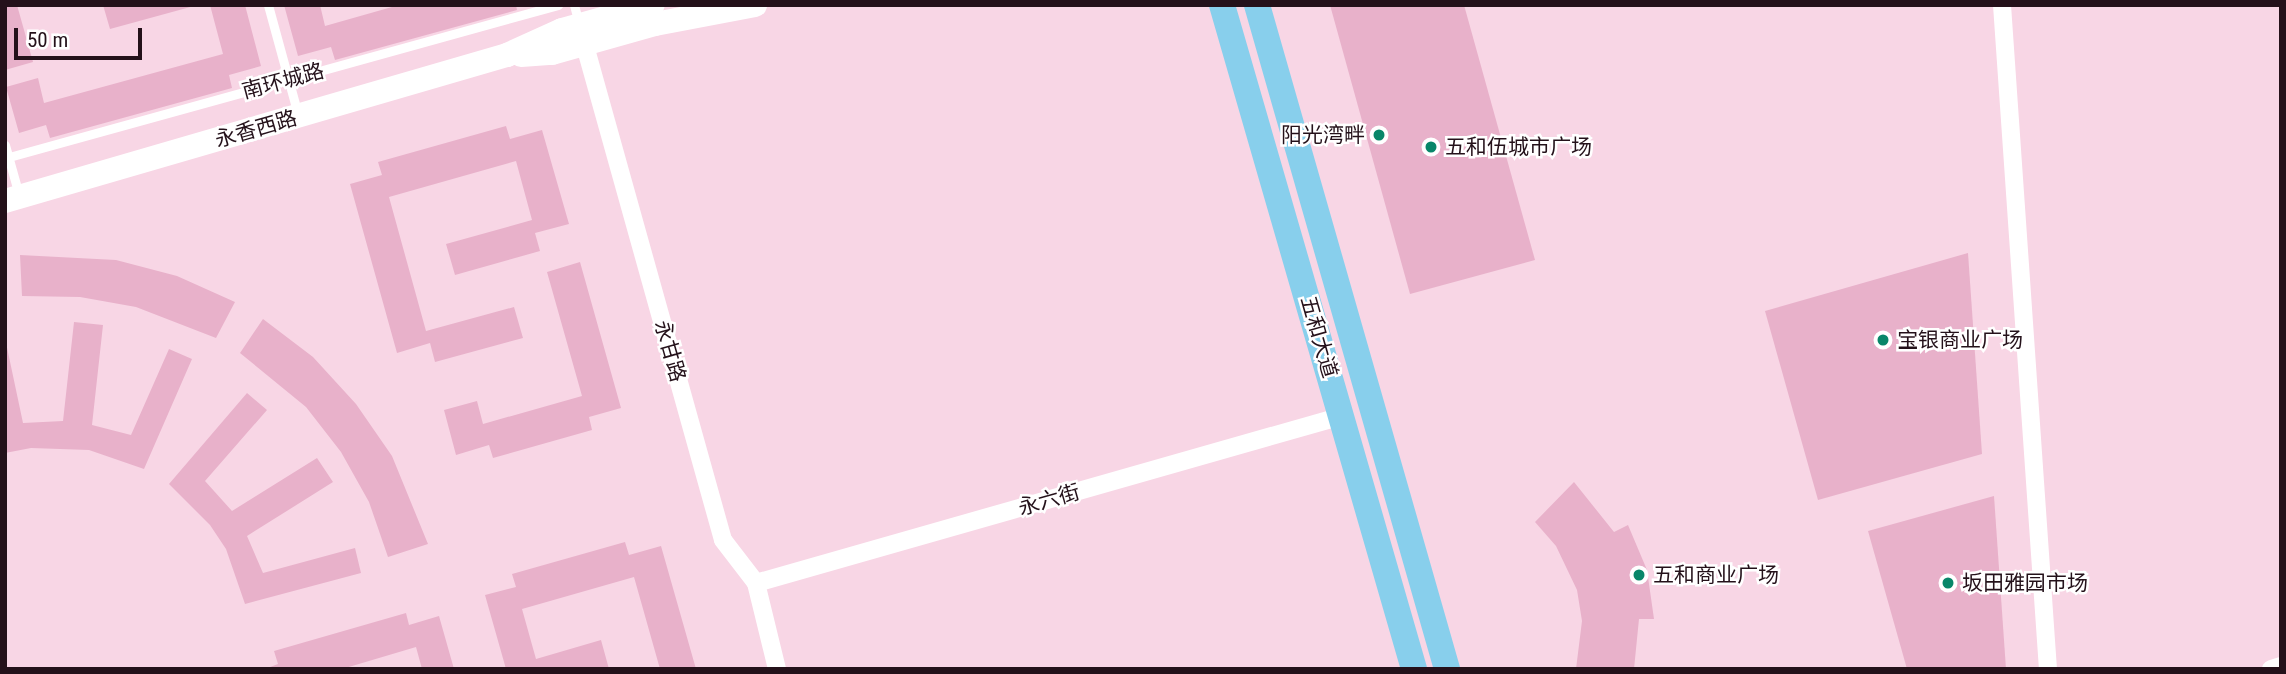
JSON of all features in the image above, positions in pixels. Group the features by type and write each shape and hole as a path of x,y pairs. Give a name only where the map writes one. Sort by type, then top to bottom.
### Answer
{"main road":[{"name":"永香西路","path":"12,199 507,55 579,25 653,5"},
{"name":"永香西路","path":"579,25 695,15 755,5"},
{"path":"1210,5 1232,43"},
{"name":"五和大道","path":"1222,5 1414,669"},
{"name":"五和大道","path":"1256,5 1447,669"},
{"path":"1242,77 1275,66 1278,5"}],"street":[{"path":"2002,5 2048,669"},
{"name":"永甘路","path":"579,25 723,540 756,583 777,669"},
{"name":"永六街","path":"756,583 1342,416"},
{"path":"2270,669 2281,666"}],"lane":[{"path":"268,5 298,117"},
{"name":"南环城路","path":"9,157 558,5"},
{"path":"5,145 9,157 12,199"}],"building":[{"path":"5,5 17,5 33,62 5,70"},
{"path":"103,5 194,5 194,6 110,29"},
{"path":"210,5 245,5 261,66 229,75 232,88 50,138 46,125 19,133 6,87 38,78 44,103 223,54"},
{"path":"284,5 320,5 325,26 399,5 516,5 517,10 335,60 331,47 298,56"},
{"name":"五和伍城市广场","path":"1330,5 1464,5 1535,260 1410,294"},
{"path":"506,126 510,139 542,130 569,224 535,233 540,251 455,275 446,244 532,220 516,161 389,197 426,331 514,307 523,338 435,362 430,343 397,353 350,184 382,175 378,162"},
{"name":"宝银商业广场","path":"1968,253 1982,454 1818,500 1765,311"},
{"path":"20,255 116,260 177,276 235,302 216,338 136,307 80,297 22,296"},
{"path":"580,262 621,408 589,417 592,430 493,458 489,445 456,455 444,410 477,401 483,424 582,396 547,272"},
{"path":"263,319 313,357 356,404 392,456 428,544 388,557 369,502 341,452 306,407 240,353"},
{"path":"74,322 103,325 92,425 131,435 169,349 192,359 144,469 89,450 31,448 5,453 5,338 23,423 63,421"},
{"path":"247,393 267,410 205,481 232,511 317,458 333,482 247,536 263,573 355,548 361,573 245,604 226,549 210,525 169,484"},
{"path":"1574,482 1614,532 1628,525 1647,570 1654,619 1639,619 1634,669 1576,669 1582,621 1577,590 1556,546 1535,522"},
{"path":"1994,496 2006,669 1907,669 1868,531"},
{"path":"625,542 629,555 661,546 696,669 660,669 634,577 522,609 536,659 601,640 609,669 506,669 485,595 516,587 512,574"},
{"path":"406,613 409,625 439,616 454,669 422,669 416,647 342,669 265,669 278,664 274,651"}],"place":[{"name":"阳光湾畔","path":"1379,135"},
{"name":"五和伍城市广场","path":"1431,147"},
{"name":"宝银商业广场","path":"1883,340"},
{"name":"五和商业广场","path":"1639,575"},
{"name":"坂田雅园市场","path":"1948,583"}]}
